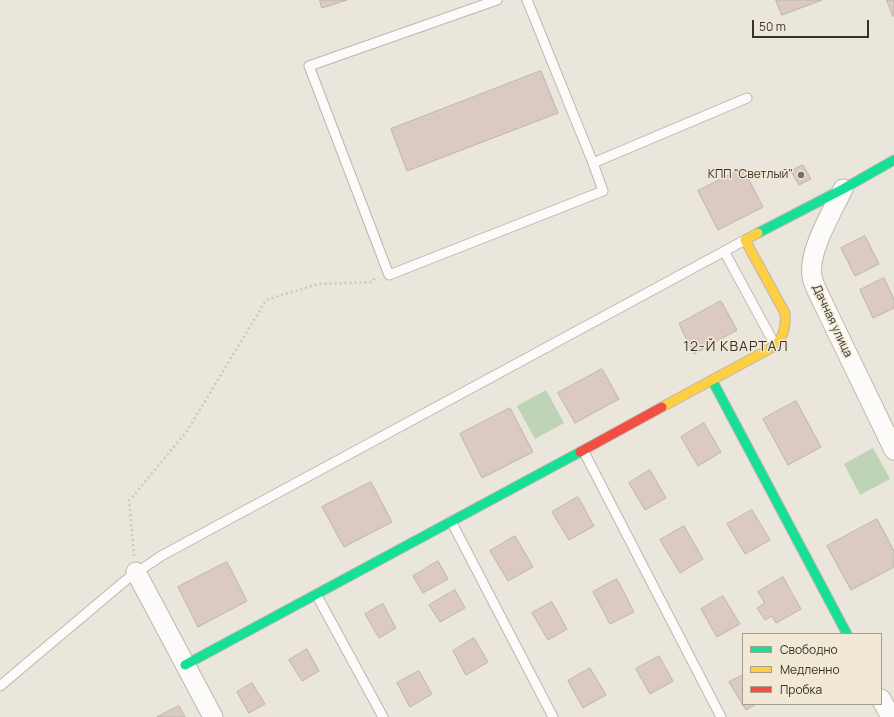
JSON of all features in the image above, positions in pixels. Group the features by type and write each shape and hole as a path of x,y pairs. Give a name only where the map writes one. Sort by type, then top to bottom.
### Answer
{"street":[{"path":"185,665 776,346 782,338 785,330 785,313 745,240 843,189 894,160"},
{"name":"Дачная улица","path":"843,189 816,247 812,260 812,276 821,299 894,450"},
{"path":"712,380 846,633"},
{"path":"136,572 213,717"},
{"path":"882,701 891,717"}],"lane":[{"path":"498,0 309,66 389,275 603,191 527,0"},
{"path":"593,163 747,98"},
{"path":"0,686 136,572 168,552 745,240"},
{"path":"724,251 776,346"},
{"path":"583,450 721,717"},
{"path":"451,521 553,717"},
{"path":"316,594 383,717"}],"path":[{"path":"136,572 129,501 187,431 266,300 318,284 372,282 385,265"}],"green space":[{"path":"546,390 564,423 535,439 517,406"},
{"path":"873,448 890,479 860,495 844,464"}],"building":[{"path":"320,0 347,0 322,8"},
{"path":"776,0 822,0 782,15"},
{"path":"887,0 894,0 894,16 893,16"},
{"path":"541,71 558,113 407,171 391,129"},
{"name":"КПП \"Светлый\"","path":"803,165 811,179 799,185 791,171"},
{"path":"743,168 763,207 718,230 698,191"},
{"path":"865,236 879,264 855,276 841,248"},
{"path":"884,278 894,299 894,308 873,318 860,290"},
{"path":"721,301 737,330 694,354 679,324"},
{"path":"602,369 619,399 575,423 558,393"},
{"path":"796,401 821,447 788,465 763,419"},
{"path":"510,408 533,452 482,478 460,434"},
{"path":"704,423 721,452 698,466 681,437"},
{"path":"650,470 666,498 645,510 629,483"},
{"path":"371,482 392,522 344,547 322,507"},
{"path":"578,497 594,526 569,540 552,512"},
{"path":"752,510 770,540 745,554 727,524"},
{"path":"877,519 894,551 894,567 851,590 827,546"},
{"path":"684,526 703,559 680,573 660,540"},
{"path":"515,536 533,567 508,581 490,551"},
{"path":"438,561 448,579 423,593 413,576"},
{"path":"227,562 247,601 198,627 178,587"},
{"path":"783,577 801,609 776,623 772,616 765,620 757,608 765,603 758,592"},
{"path":"617,579 634,612 610,624 593,592"},
{"path":"455,590 465,608 440,622 429,605"},
{"path":"723,596 740,624 717,637 701,609"},
{"path":"552,602 567,629 548,640 532,613"},
{"path":"383,604 396,628 379,638 365,614"},
{"path":"474,638 488,662 466,675 453,651"},
{"path":"307,649 319,671 302,681 289,660"},
{"path":"659,656 673,681 650,694 636,669"},
{"path":"590,668 606,695 583,708 568,681"},
{"path":"419,671 432,694 410,707 397,683"},
{"path":"742,676 742,703 729,682"},
{"path":"252,683 265,704 249,713 237,692"},
{"path":"743,705 754,705 746,710"},
{"path":"179,706 185,717 157,717"}],"traffic: fast":[{"path":"758,233 843,189 894,160"},
{"path":"712,380 846,633"},
{"path":"185,665 580,452"}],"traffic: slow":[{"path":"662,407 775,346 782,335 785,327 785,313 745,240 758,233"}],"traffic: jam":[{"path":"580,452 662,407"}],"place":[{"name":"КПП \"Светлый\"","path":"801,175"}],"district":[{"name":"12-Й КВАРТАЛ","path":"736,347"}]}
